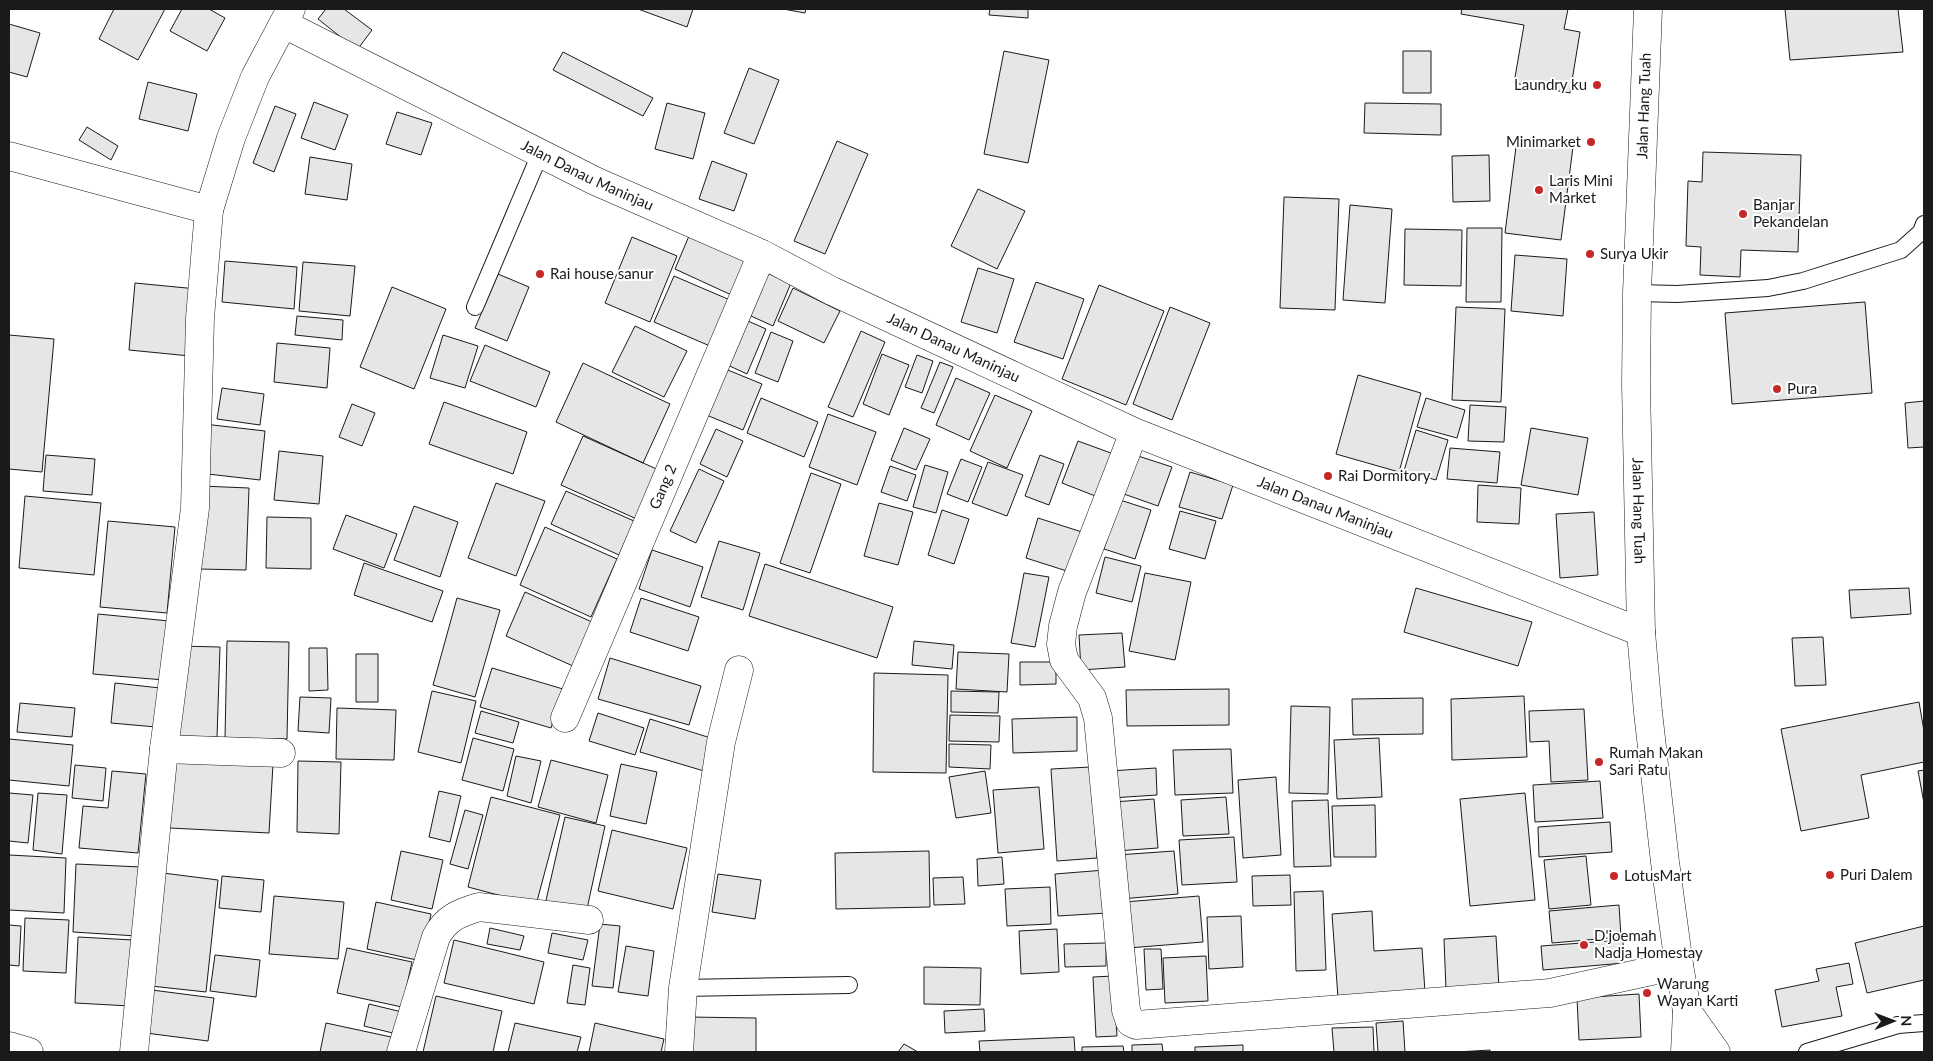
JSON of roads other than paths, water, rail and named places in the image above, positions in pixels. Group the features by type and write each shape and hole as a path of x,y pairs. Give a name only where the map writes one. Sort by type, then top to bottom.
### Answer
{"main road":[{"name":"Jalan Hang Tuah","path":"1648,9 1637,293 1636,384 1641,632 1648,712 1679,965 1687,1011 1685,1052"},
{"name":"Jalan Danau Maninjau","path":"287,16 540,154 595,181 762,254 832,291 1134,432 1641,632"},
{"path":"134,1052 164,749 195,508 200,318 209,210 231,138 251,86 287,16"},
{"path":"9,156 209,210"},
{"name":"Gang 2","path":"565,718 762,254"},
{"path":"1134,432 1066,608 1061,644 1064,660 1092,698 1098,718 1126,1010 1130,1022 1136,1025 1550,993 1679,965"},
{"path":"679,1052 683,988 721,742 739,670"},
{"path":"164,749 282,753"},
{"path":"401,1052 436,937 442,925 465,911 479,907 589,920"},
{"name":"Jalan Hang Tuah","path":"1687,1011 1716,1052"},
{"path":"9,1046 29,1052"}],"lane":[{"path":"475,307 540,154"},
{"path":"1637,293 1677,294 1768,288 1803,281 1901,250 1922,232 1924,224"},
{"path":"683,988 850,985"},
{"path":"1807,1052 1898,1025 1924,1023"}],"place":[{"name":"Laundry ku","path":"1597,85"},
{"name":"Minimarket","path":"1591,142"},
{"name":"Laris Mini Market","path":"1539,190"},
{"name":"Banjar Pekandelan","path":"1743,214"},
{"name":"Surya Ukir","path":"1590,254"},
{"name":"Rai house sanur","path":"540,274"},
{"name":"Pura","path":"1777,389"},
{"name":"Rai Dormitory","path":"1328,476"},
{"name":"Rumah Makan Sari Ratu","path":"1599,762"},
{"name":"Puri Dalem","path":"1830,875"},
{"name":"LotusMart","path":"1614,876"},
{"name":"D'joemah Nadja Homestay","path":"1584,945"},
{"name":"Warung Wayan Karti","path":"1647,993"}]}
